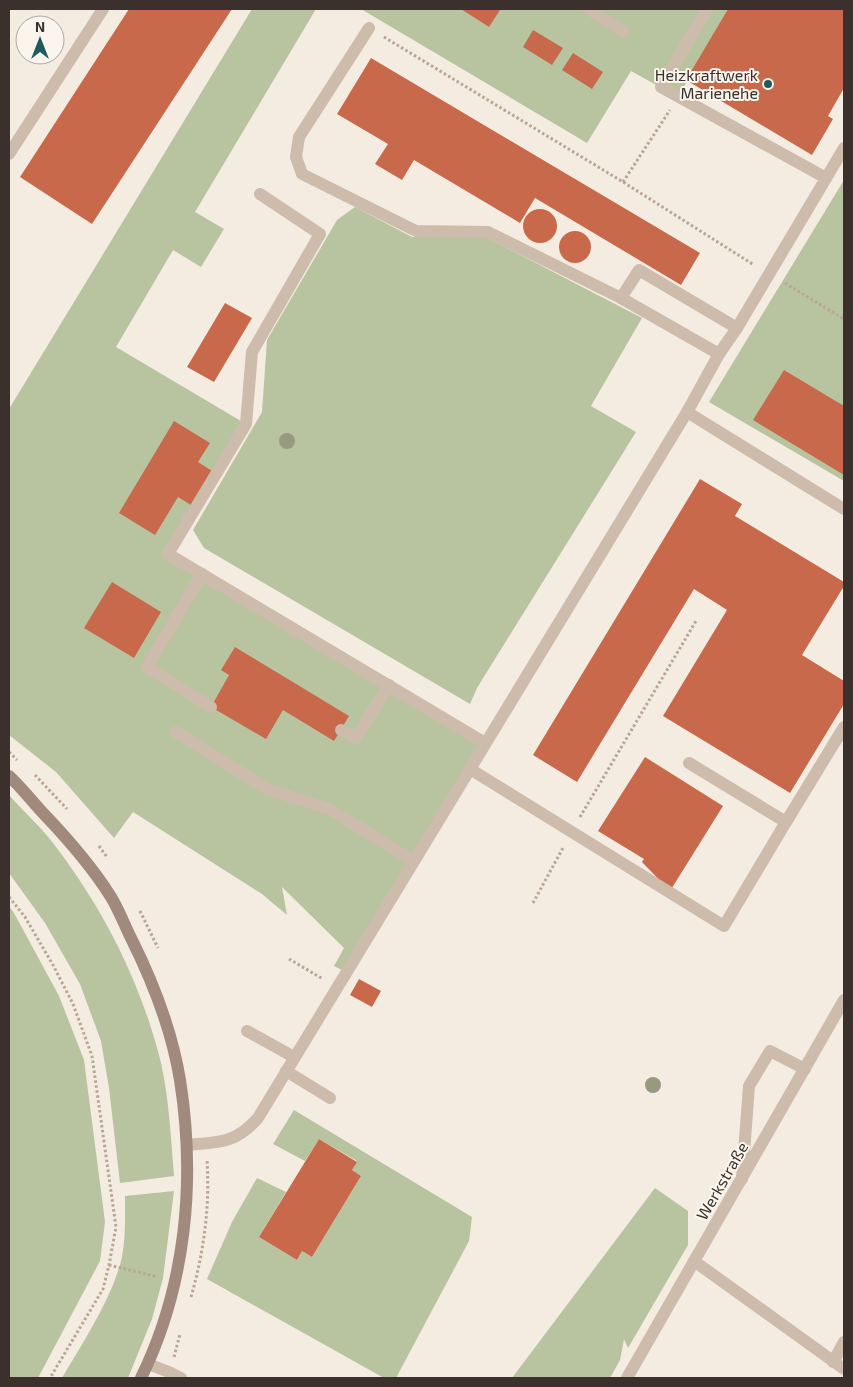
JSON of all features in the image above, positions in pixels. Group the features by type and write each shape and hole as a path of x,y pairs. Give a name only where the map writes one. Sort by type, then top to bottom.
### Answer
{"street":[{"path":"9,154 103,9"},
{"path":"588,9 623,31"},
{"path":"706,9 661,87 826,178"},
{"path":"369,28 299,137 296,157 302,174 416,231 488,232 621,298 719,354"},
{"path":"187,1146 218,1143 234,1138 258,1118 687,412 719,354 738,328 844,148"},
{"path":"260,194 320,234 252,352 246,424 168,554 485,744"},
{"path":"621,298 639,270 738,328"},
{"path":"687,412 844,509"},
{"path":"202,574 147,667 211,707"},
{"path":"341,730 356,738 389,685"},
{"path":"470,769 724,926 844,727"},
{"path":"176,732 268,789 329,809 414,861"},
{"path":"689,763 786,822"},
{"path":"9,776 68,839 111,897 145,966 164,1016 180,1079 187,1146 186,1210 182,1247 176,1281 156,1344 141,1378"},
{"name":"Werkstraße","path":"626,1378 844,1000"},
{"path":"247,1031 294,1057"},
{"path":"742,1179 749,1086 770,1051 805,1069"},
{"path":"286,1071 330,1098"},
{"path":"694,1261 844,1369"},
{"path":"833,1362 844,1342"},
{"path":"148,1364 182,1378"}],"path":[{"path":"369,28 844,319"},
{"path":"623,182 678,97"},
{"path":"534,903 571,833 696,621"},
{"path":"9,897 25,917 53,965 73,1004 92,1056 116,1227 110,1264 103,1289 50,1378"},
{"path":"288,958 336,987"},
{"path":"110,1264 176,1281"}],"green space":[{"path":"252,9 316,9 195,212 224,229 201,267 173,250 116,347 246,424 169,553 485,743 346,972 334,966 344,948 282,887 287,915 262,894 133,812 114,838 56,772 9,735 9,409"},
{"path":"361,9 728,9 678,97 631,71 587,143"},
{"path":"844,180 844,481 709,402"},
{"path":"355,207 412,237 484,236 642,318 591,406 636,432 477,688 470,704 204,548 193,530 262,412 267,340 337,220"},
{"path":"9,795 48,837 88,893 104,920 131,975 153,1033 164,1076 174,1176 120,1183 109,1088 101,1041 80,984 45,923 9,873"},
{"path":"9,906 59,996 84,1060 105,1222 100,1261 38,1378 9,1378"},
{"path":"294,1110 472,1217 469,1241 396,1378 384,1378 207,1279 232,1222 257,1178 286,1192 259,1237 297,1260 302,1251 312,1257 361,1176 352,1170 357,1161 319,1139 305,1161 273,1144"},
{"path":"655,1188 688,1211 688,1245 628,1348 624,1339 620,1360 610,1378 512,1378"},
{"path":"174,1191 163,1278 152,1319 128,1378 62,1378 94,1323 115,1280 123,1249 125,1196"}],"building":[{"path":"129,9 232,9 92,224 20,177"},
{"path":"461,9 499,9 500,10 489,27"},
{"name":"Heizkraftwerk Marienehe","path":"728,9 844,9 844,88 828,116 833,119 812,155 686,80"},
{"path":"533,30 563,48 552,65 523,47"},
{"path":"573,53 603,72 592,89 562,70"},
{"path":"371,58 700,253 681,285 535,198 520,223 414,160 402,180 375,164 388,144 337,114"},
{"path":"540,209 552,214 557,226 552,238 540,243 528,238 523,226 528,214"},
{"path":"575,231 587,235 591,247 587,259 575,263 563,259 559,247 563,235"},
{"path":"225,303 252,318 214,382 187,367"},
{"path":"784,370 844,406 844,475 753,420"},
{"path":"174,421 210,443 198,462 212,471 191,505 178,497 155,535 119,513"},
{"path":"700,479 742,504 735,516 844,582 844,586 802,655 844,681 844,704 790,793 663,716 727,610 694,589 577,782 533,755"},
{"path":"112,582 161,612 134,658 84,628"},
{"path":"235,647 349,716 334,741 283,710 266,739 211,707 229,675 221,670"},
{"path":"645,757 723,806 670,891 642,862 644,859 598,831"},
{"path":"359,979 381,991 372,1007 350,995"},
{"path":"319,1139 357,1162 352,1170 361,1176 312,1257 302,1251 297,1260 259,1237"}],"place":[{"name":"Heizkraftwerk Marienehe","path":"768,84"}]}
